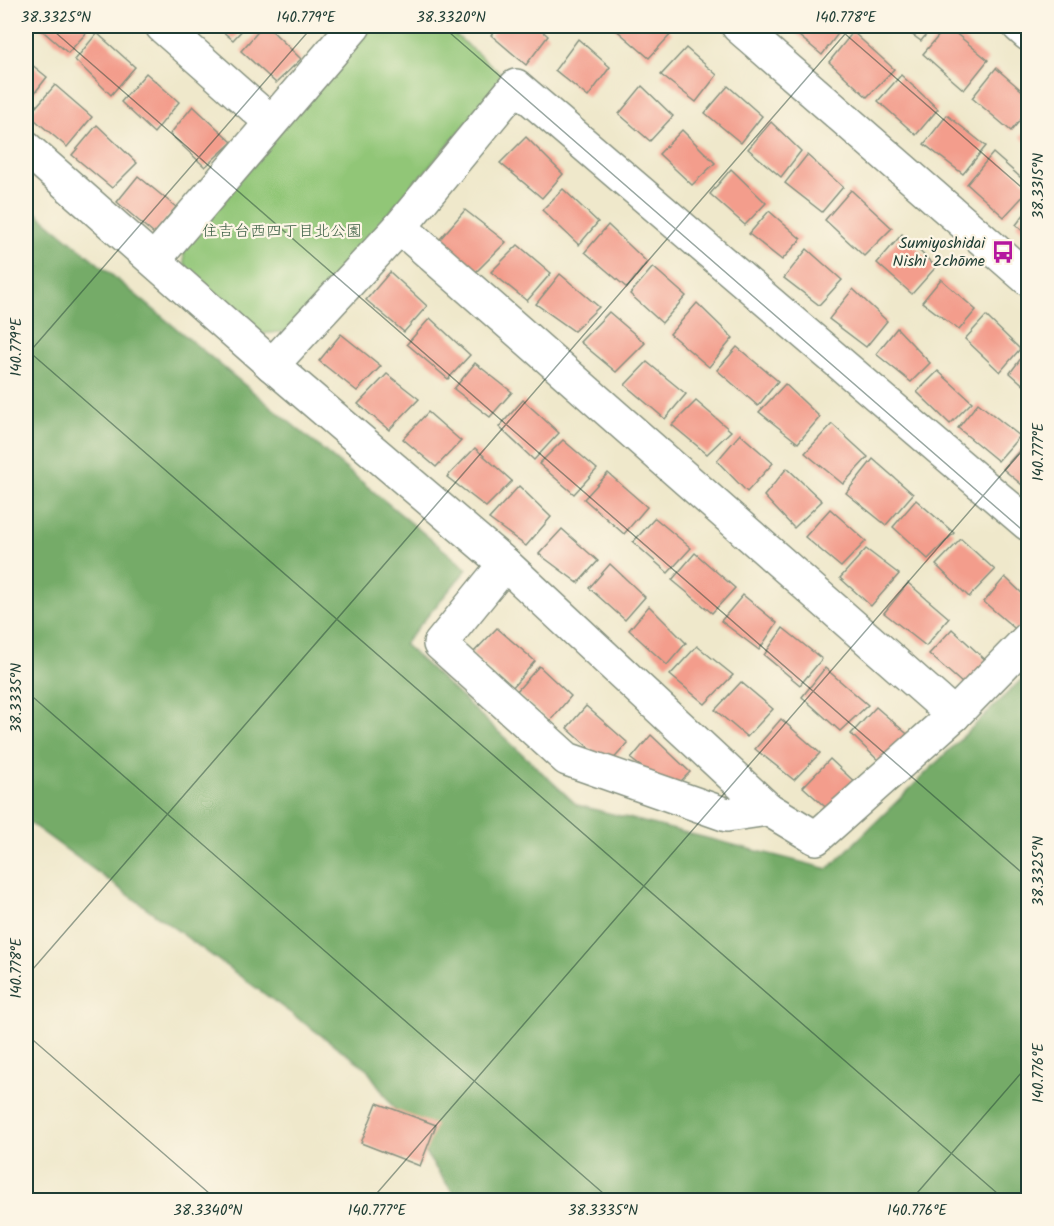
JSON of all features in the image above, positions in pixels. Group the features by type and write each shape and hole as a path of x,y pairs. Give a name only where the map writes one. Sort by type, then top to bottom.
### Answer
{"street":[{"path":"162,26 271,122"},
{"path":"154,260 354,26"},
{"path":"738,26 1029,279"},
{"path":"1019,26 1029,34"},
{"path":"273,365 400,227 516,86 1029,524"},
{"path":"26,148 273,365 505,564 768,809 816,838 954,715 1029,639"},
{"path":"400,227 954,715"},
{"path":"505,564 440,644 567,759 727,815 768,809"}],"green space":[{"name":"住吉台西四丁目北公園","path":"369,26 445,26 506,78 288,331 261,334 185,267 182,241"},
{"path":"26,204 467,569 404,644 577,805 828,869 1028,673 1028,1200 458,1200 366,1068 26,820"}],"building":[{"path":"37,26 84,26 89,30 68,53"},
{"path":"216,26 246,26 233,40"},
{"path":"263,26 267,26 301,59 276,83 241,51"},
{"path":"499,26 537,26 548,36 526,65 491,35"},
{"path":"614,26 665,26 672,33 649,58"},
{"path":"787,26 841,26 843,27 822,55"},
{"path":"900,26 933,26 921,41"},
{"path":"947,26 988,60 964,90 923,54"},
{"path":"853,32 894,69 867,97 829,62"},
{"path":"97,33 135,67 111,95 75,60"},
{"path":"578,39 610,67 588,97 555,70"},
{"path":"686,48 717,75 696,102 661,75"},
{"path":"26,60 47,77 26,104"},
{"path":"996,68 1028,96 1028,111 1011,131 972,98"},
{"path":"146,73 179,102 154,133 121,102"},
{"path":"901,75 938,109 916,135 878,101"},
{"path":"55,85 92,117 67,147 29,115"},
{"path":"642,86 673,116 650,141 619,114"},
{"path":"728,86 762,116 741,143 705,113"},
{"path":"193,106 232,142 205,167 170,134"},
{"path":"947,115 986,146 963,174 924,144"},
{"path":"771,122 801,151 781,177 748,149"},
{"path":"97,125 137,163 112,188 72,155"},
{"path":"1028,128 1028,144 1020,137"},
{"path":"682,130 715,163 692,185 659,154"},
{"path":"526,137 563,174 542,198 500,163"},
{"path":"993,153 1028,184 1028,191 1004,217 967,184"},
{"path":"807,155 843,187 822,212 785,183"},
{"path":"731,169 766,203 745,225 710,194"},
{"path":"138,176 176,207 154,234 117,202"},
{"path":"563,189 598,222 579,245 542,210"},
{"path":"851,190 892,228 864,256 825,220"},
{"path":"1028,209 1028,236 1016,225"},
{"path":"465,210 506,242 474,274 435,245"},
{"path":"769,211 801,239 782,260 749,234"},
{"path":"608,225 647,262 627,288 585,252"},
{"path":"902,234 936,267 912,294 877,263"},
{"path":"518,245 551,273 527,301 491,272"},
{"path":"807,249 842,280 819,305 784,278"},
{"path":"653,267 686,296 662,323 630,294"},
{"path":"390,272 427,306 404,332 366,300"},
{"path":"560,274 599,307 574,331 536,304"},
{"path":"941,279 976,310 959,330 922,302"},
{"path":"853,289 887,321 866,347 829,319"},
{"path":"697,303 733,338 709,367 670,334"},
{"path":"609,312 645,343 616,372 580,342"},
{"path":"986,316 1020,349 1000,372 965,339"},
{"path":"430,318 470,355 448,379 407,344"},
{"path":"897,328 930,363 911,382 876,354"},
{"path":"341,334 381,366 357,391 319,361"},
{"path":"737,347 778,381 758,406 717,370"},
{"path":"1028,349 1028,389 1010,373"},
{"path":"647,362 686,394 665,419 625,385"},
{"path":"475,363 512,392 490,417 454,389"},
{"path":"938,371 972,402 950,424 917,392"},
{"path":"387,374 419,399 389,430 358,404"},
{"path":"785,384 820,417 798,443 759,412"},
{"path":"523,400 559,433 534,460 499,427"},
{"path":"696,401 731,431 707,454 672,425"},
{"path":"978,403 1020,436 998,461 958,428"},
{"path":"428,412 461,441 436,467 403,439"},
{"path":"832,424 868,457 843,484 805,453"},
{"path":"740,434 773,463 747,492 717,461"},
{"path":"563,440 597,469 574,494 539,464"},
{"path":"1024,445 1028,449 1028,490 1003,469"},
{"path":"475,448 512,481 486,507 447,477"},
{"path":"873,459 913,494 886,525 846,493"},
{"path":"787,468 822,501 794,528 764,496"},
{"path":"608,473 647,507 624,534 584,499"},
{"path":"519,486 551,517 526,546 489,519"},
{"path":"916,500 954,533 928,559 893,527"},
{"path":"830,509 866,541 841,567 805,537"},
{"path":"655,518 691,548 668,573 633,542"},
{"path":"562,529 598,561 578,583 539,554"},
{"path":"961,539 995,570 969,597 936,565"},
{"path":"866,549 899,574 871,606 840,578"},
{"path":"695,553 735,588 712,613 672,580"},
{"path":"610,564 645,597 625,620 589,588"},
{"path":"1005,577 1028,599 1028,624 1020,633 984,602"},
{"path":"908,583 949,618 926,646 884,613"},
{"path":"743,595 777,623 759,650 721,621"},
{"path":"649,606 686,643 667,665 629,630"},
{"path":"497,628 535,661 512,688 472,654"},
{"path":"783,628 822,659 800,685 764,655"},
{"path":"952,629 992,666 970,690 929,654"},
{"path":"697,646 733,675 705,704 670,675"},
{"path":"539,666 571,696 550,721 516,692"},
{"path":"825,668 868,705 840,731 802,697"},
{"path":"741,682 773,709 747,737 715,710"},
{"path":"586,706 628,743 608,765 567,728"},
{"path":"876,707 913,739 884,766 851,734"},
{"path":"781,719 820,753 794,780 755,749"},
{"path":"651,735 690,772 672,790 631,759"},
{"path":"830,759 860,787 832,813 803,787"},
{"path":"377,1103 436,1125 420,1166 361,1143"}],"place":[{"name":"Sumiyoshidai Nishi 2chōme","path":"1003,252"}]}
